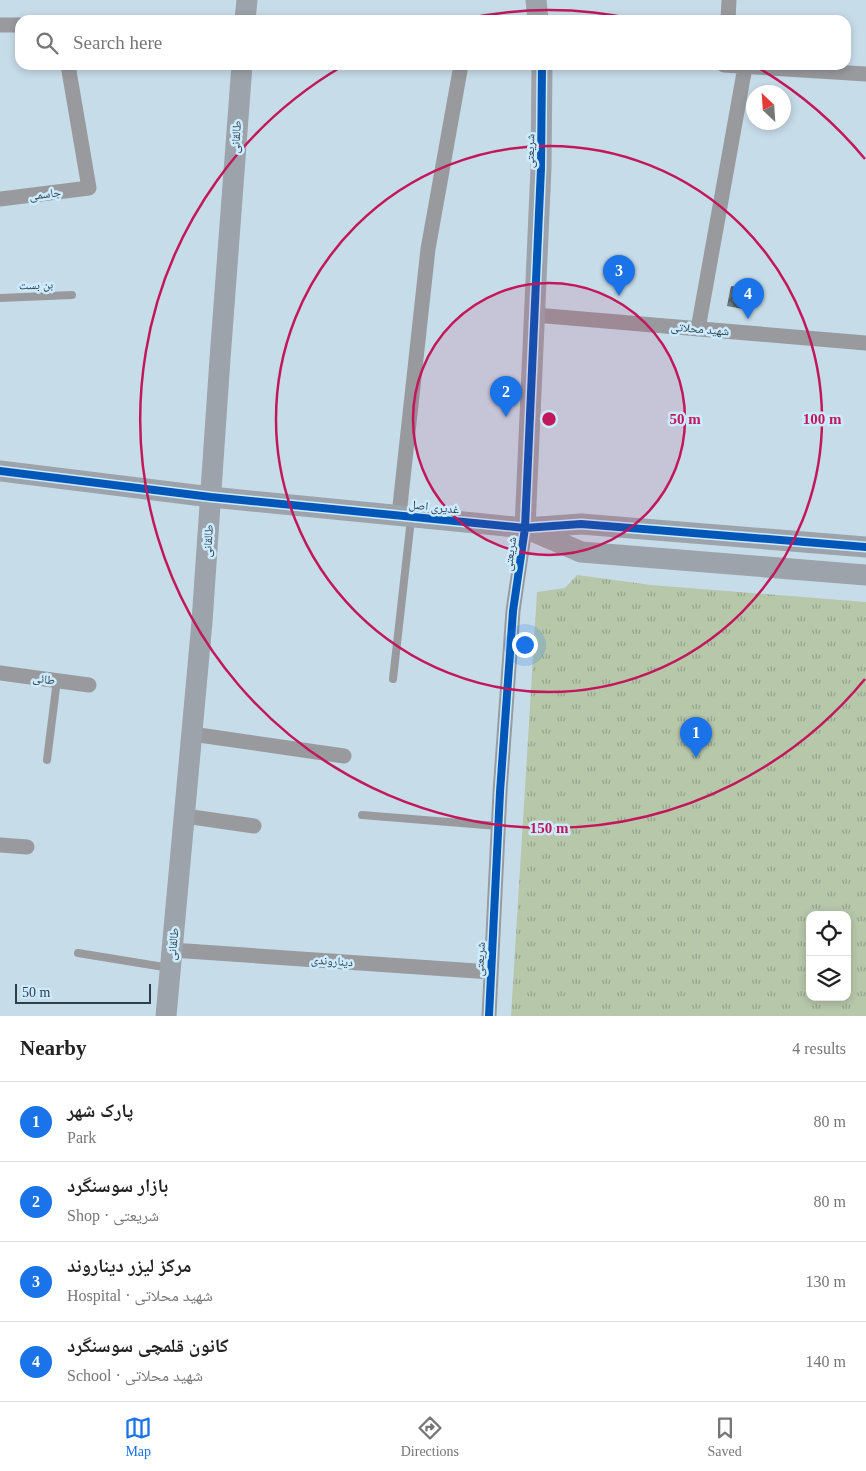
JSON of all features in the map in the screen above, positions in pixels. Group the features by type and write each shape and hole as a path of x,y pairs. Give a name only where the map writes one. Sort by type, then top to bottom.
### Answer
{"street":[{"path":"246,15 247,0"},
{"path":"536,0 538,15"},
{"path":"728,15 729,0"},
{"path":"0,25 15,25"},
{"name":"جاسمی","path":"0,199 89,188 69,70"},
{"name":"طالقانی","path":"166,1016 202,622 242,70"},
{"path":"405,516 428,249 460,70"},
{"name":"شریعتی","path":"489,1016 498,826 513,611 525,528 541,168 542,70"},
{"path":"698,328 744,70"},
{"path":"797,70 866,74"},
{"name":"شهید محلاتی","path":"535,314 866,343"},
{"name":"غدیری اصل","path":"0,471 211,497 525,528 581,524 866,547"},
{"name":"غدیری اصل","path":"525,528 581,552 866,575"},
{"name":"طائی","path":"0,673 89,685"},
{"path":"192,734 344,756"},
{"path":"184,816 254,826"},
{"path":"0,845 27,847"},
{"name":"دیناروندی","path":"172,959 491,972"}],"lane":[{"name":"بن بست","path":"0,298 72,295"},
{"path":"393,679 405,516"},
{"path":"47,760 57,680"},
{"path":"362,815 498,826"},
{"path":"78,953 172,959"}],"green space":[{"path":"577,575 651,585 866,602 866,1016 511,1016 537,592 565,588"}],"building":[{"path":"731,286 747,288 743,309 727,306"}],"cycle path":[{"path":"489,1016 500,792 513,611 525,528 541,168 542,70"},
{"path":"0,471 211,497 525,528 581,524 866,547"}],"place":[{"name":"مرکز لیزر دیناروند","path":"619,296"},
{"name":"کانون قلمچی سوسنگرد","path":"748,319"},
{"name":"بازار سوسنگرد","path":"506,417"},
{"name":"پارک شهر","path":"696,758"}]}
